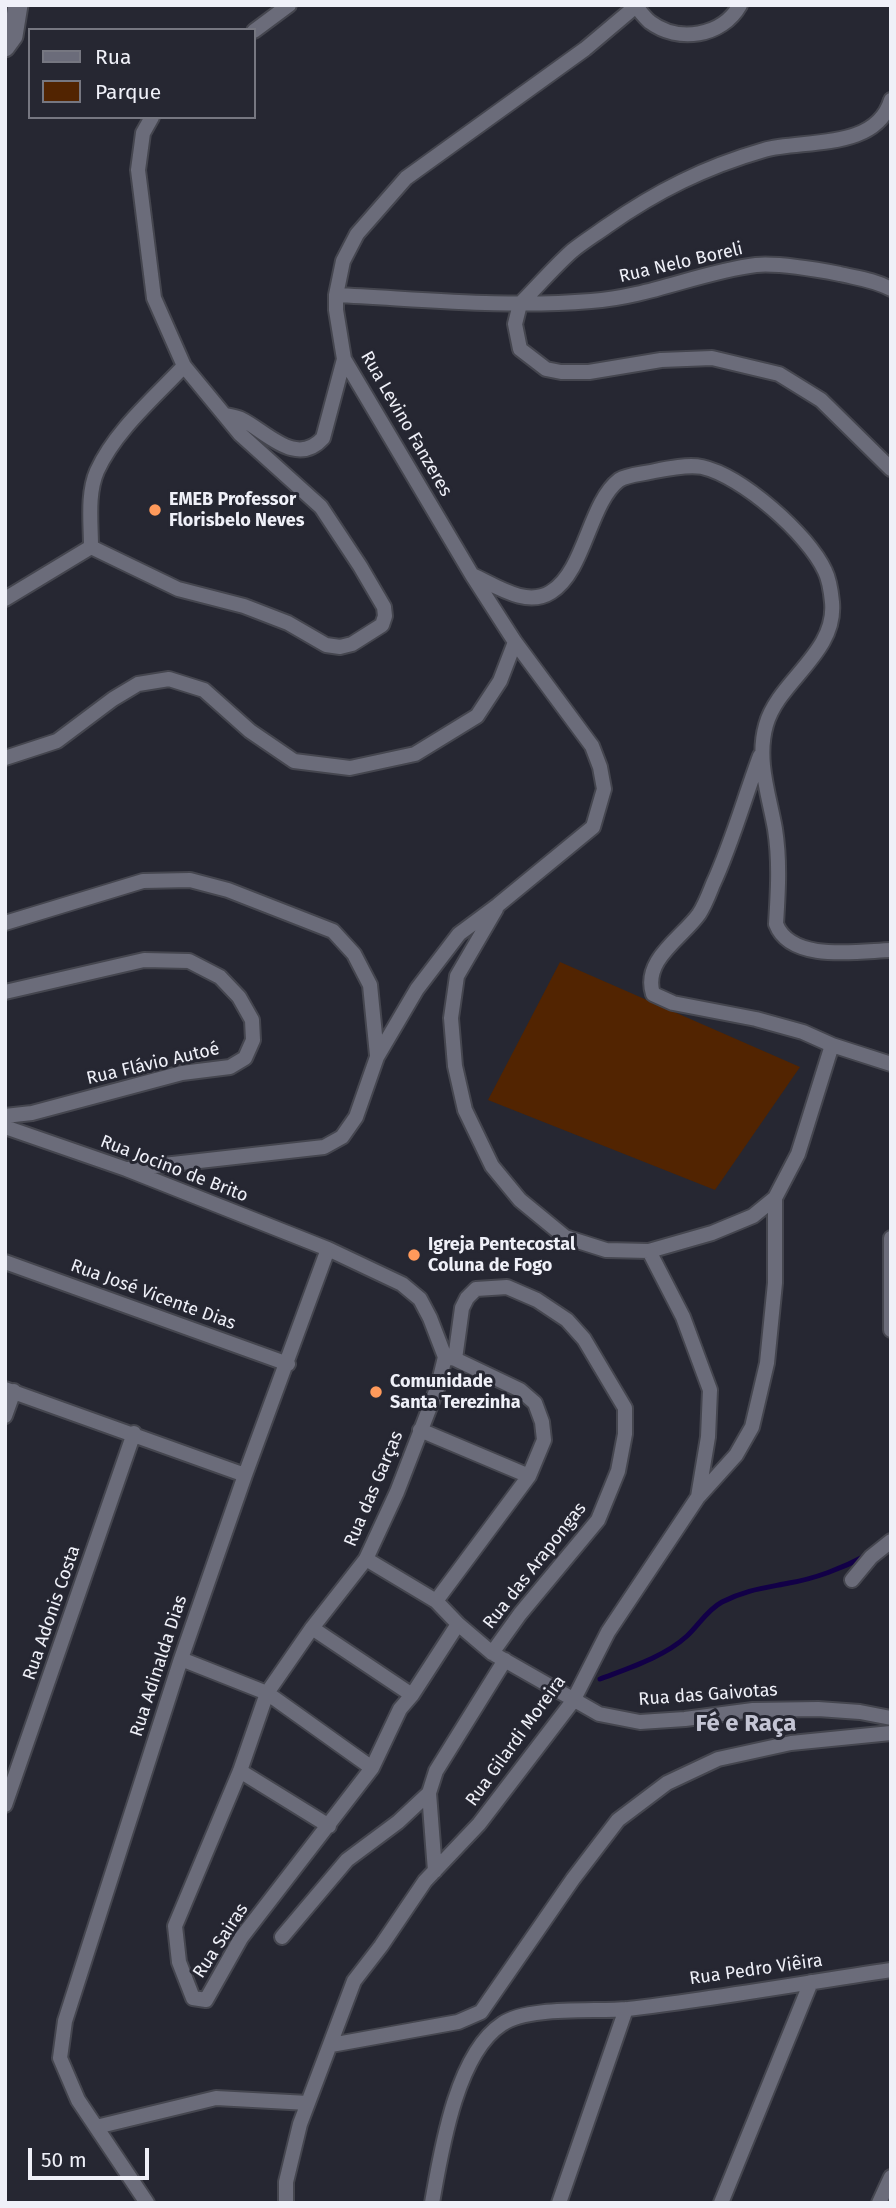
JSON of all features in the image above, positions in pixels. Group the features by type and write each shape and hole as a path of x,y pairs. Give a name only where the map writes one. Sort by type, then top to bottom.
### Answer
{"street":[{"path":"5,47 13,36 18,5"},
{"path":"256,28 286,6 302,5"},
{"path":"636,5 649,21 666,31 686,35 706,32 724,24 740,5"},
{"name":"Rua Levino Fanzeres","path":"377,1057 417,989 459,934 593,827 604,789 592,746 515,642 472,575 344,359 336,295 343,261 356,234 406,178 585,49 636,5"},
{"path":"891,100 889,107 876,123 851,138 767,149 695,174 641,202 573,250 520,304 515,324 520,349 546,369 561,372 589,372 661,360 712,358 779,374 821,400 891,469"},
{"path":"91,547 178,589 244,606 288,623 326,645 340,647 352,644 382,625 385,616 384,607 321,507 240,434 184,366 154,298 138,170 143,133 151,119"},
{"name":"Rua Nelo Boreli","path":"336,295 520,304 591,301 647,293 716,273 758,265 827,272 881,283 891,289"},
{"path":"225,415 240,418 287,448 303,450 315,447 323,438 344,359"},
{"path":"91,547 92,495 97,472 116,441 184,366"},
{"path":"472,575 512,594 532,597 551,592 570,571 607,492 622,478 659,470 701,467 739,482 809,545 826,572 832,605 827,633 807,667 779,699 766,723 762,753 726,856 700,912 657,961 651,974 650,986 653,994 673,1003 803,1031 832,1045 891,1064"},
{"path":"5,599 91,547"},
{"path":"5,758 58,741 113,699 138,684 169,679 204,690 250,731 294,761 350,768 415,754 477,716 500,681 515,642"},
{"path":"762,753 779,868 776,924 779,932 792,942 825,953 891,950"},
{"path":"5,923 143,881 190,880 240,895 334,931 354,954 370,985 377,1057 356,1117 342,1137 324,1147 126,1169"},
{"path":"498,905 457,976 451,1018 455,1066 465,1110 492,1166 520,1200 565,1237 606,1250 649,1251 712,1233 753,1216 775,1198 798,1154 832,1045"},
{"name":"Rua Flávio Autoé","path":"5,992 144,960 189,961 220,977 239,997 251,1020 253,1040 245,1058 230,1067 182,1073 45,1110 5,1116"},
{"name":"Rua Jocino de Brito","path":"5,1127 126,1169 328,1249"},
{"path":"698,1497 736,1455 752,1427 767,1363 775,1283 775,1198"},
{"path":"891,1238 891,1330"},
{"path":"328,1249 402,1284 420,1299 450,1358 520,1390 535,1403 542,1422 544,1440 529,1476 436,1601"},
{"name":"Rua Adinalda Dias","path":"147,2203 78,2100 60,2058 65,2021 181,1659 328,1249"},
{"name":"Rua Gilardi Moreira","path":"286,2203 286,2182 300,2124 354,1981 435,1871 478,1824 573,1701 608,1632 698,1497 708,1437 710,1390 683,1317 649,1251"},
{"name":"Rua José Vicente Dias","path":"5,1262 288,1364"},
{"name":"Rua das Arapongas","path":"450,1358 467,1298 476,1289 507,1287 537,1300 567,1321 584,1339 625,1408 625,1434 618,1471 598,1520 520,1614 499,1656"},
{"name":"Rua das Garças","path":"267,1693 312,1628 366,1559 397,1492 450,1358"},
{"path":"5,1416 9,1390 245,1475"},
{"path":"420,1430 529,1476"},
{"name":"Rua Adonis Costa","path":"5,1805 134,1433"},
{"path":"852,1580 872,1557 891,1541"},
{"name":"Rua das Arapongas","path":"366,1559 436,1601 458,1624 499,1656 573,1701"},
{"name":"Rua Sairas","path":"267,1693 240,1770 175,1926 179,1962 193,1998 206,2000 241,1938 372,1768 400,1709 458,1624"},
{"path":"312,1628 412,1695"},
{"path":"435,1871 429,1793 436,1771 499,1656"},
{"path":"181,1659 267,1693 372,1768"},
{"name":"Rua das Gaivotas","path":"573,1701 599,1714 640,1721 685,1719 753,1710 818,1709 860,1712 891,1718"},
{"path":"331,2045 458,2022 481,2012 573,1879 618,1820 667,1783 718,1759 791,1742 891,1733"},
{"path":"240,1770 329,1826"},
{"path":"282,1937 347,1860 398,1822 429,1793"},
{"name":"Rua Pedro Viêira","path":"432,2203 443,2136 473,2054 502,2024 527,2014 626,2009 891,1970"},
{"path":"721,2203 811,1982"},
{"path":"559,2203 626,2009"},
{"path":"96,2127 216,2098 308,2103"},
{"path":"879,2203 891,2177"}],"green space":[{"path":"560,962 800,1067 715,1190 488,1100"}],"waterway":[{"path":"600,1679 668,1650 687,1636 712,1609 730,1598 818,1576 865,1556"}],"place":[{"name":"EMEB Professor Florisbelo Neves","path":"155,510"},
{"name":"Igreja Pentecostal Coluna de Fogo","path":"414,1255"},
{"name":"Comunidade Santa Terezinha","path":"376,1392"}],"district":[{"name":"Fé e Raça","path":"746,1724"}]}
